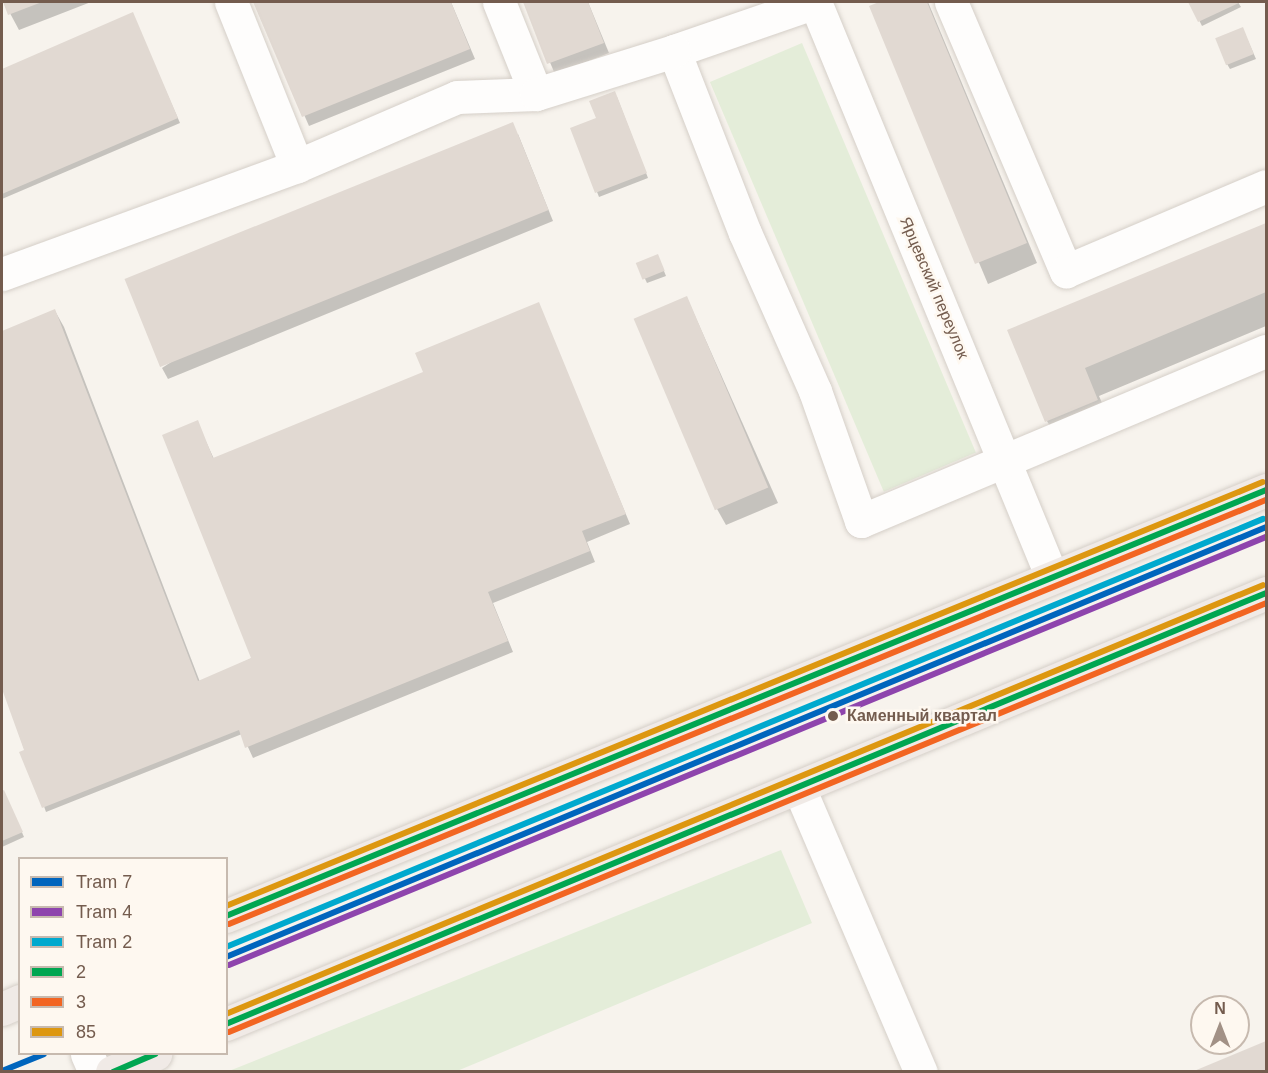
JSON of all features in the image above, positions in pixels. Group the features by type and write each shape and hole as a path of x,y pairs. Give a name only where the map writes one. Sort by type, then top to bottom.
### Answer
{"highway":[{"path":"228,915 1051,576 1266,490"},
{"path":"228,1023 1266,593"},
{"path":"2,1009 18,1002"},
{"path":"112,1071 150,1055"}],"street":[{"path":"231,2 297,166"},
{"path":"500,2 536,94"},
{"path":"2,274 297,166 457,97 536,94 674,51 816,2"},
{"name":"Ярцевский переулок","path":"816,2 1006,460 1051,576"},
{"path":"951,2 1066,271 1266,186"},
{"path":"674,51 745,233 815,391 861,521 1266,351"},
{"path":"799,788 921,1071"},
{"path":"88,1055 95,1071"}],"green space":[{"path":"802,43 976,453 884,492 710,82"},
{"path":"781,850 812,923 457,1071 229,1071"}],"building":[{"path":"3,2 42,2 8,15"},
{"path":"253,2 451,2 470,49 302,117"},
{"path":"523,2 588,2 604,43 547,64"},
{"path":"879,2 927,2 1027,243 975,264 869,6"},
{"path":"1188,2 1241,2 1198,22"},
{"path":"133,12 178,118 2,194 2,69"},
{"path":"1243,27 1254,54 1226,65 1215,38"},
{"path":"615,91 647,173 595,193 570,128 596,118 589,101"},
{"path":"513,122 549,210 160,367 125,279"},
{"path":"1266,223 1266,292 1085,368 1098,400 1045,422 1007,330"},
{"path":"658,254 665,271 642,280 636,263"},
{"path":"687,296 768,487 715,510 634,319"},
{"path":"539,302 626,514 582,531 590,551 488,592 508,641 245,748 239,730 42,808 19,752 24,750 2,689 2,331 55,309 198,681 251,658 162,435 198,420 213,458 423,372 415,353"},
{"path":"4,790 23,832 2,841 2,791"},
{"path":"1266,1041 1266,1072 1194,1072 1232,1055 1250,1055 1250,1048"}],"tram line":[{"name":"2","path":"228,946 1263,519"},
{"name":"7","path":"228,956 1266,527"},
{"name":"4","path":"229,965 1266,537"},
{"name":"7","path":"2,1071 42,1055"}],"transit line":[{"name":"85","path":"228,905 1263,482"},
{"name":"2","path":"228,915 1266,490"},
{"name":"3","path":"229,924 1266,500"},
{"name":"85","path":"228,1013 1263,585"},
{"name":"2","path":"228,1023 1266,593"},
{"name":"3","path":"229,1032 1266,603"},
{"name":"2","path":"113,1072 153,1055"}],"place":[{"name":"Каменный квартал","path":"833,716"}]}
